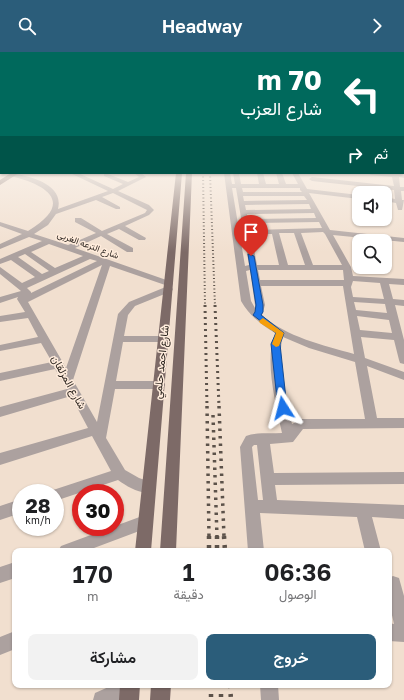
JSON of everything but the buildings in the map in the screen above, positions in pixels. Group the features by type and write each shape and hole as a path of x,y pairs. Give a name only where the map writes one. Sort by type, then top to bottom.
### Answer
{"main road":[{"name":"شارع احمد حلمي","path":"143,548 177,192"},
{"name":"شارع احمد حلمي","path":"168,548 188,192"},
{"path":"160,700 161,688"}],"street":[{"path":"51,192 55,200 54,213"},
{"path":"0,247 41,226 54,213 109,192"},
{"path":"68,248 147,214 151,210 147,206 116,192"},
{"path":"229,192 247,306 280,333 404,376"},
{"path":"239,192 260,308 257,315"},
{"path":"304,192 347,267 347,287 372,423"},
{"path":"324,192 352,195"},
{"path":"96,197 118,208"},
{"path":"400,209 401,201"},
{"path":"241,203 310,202"},
{"path":"243,212 315,211"},
{"path":"78,220 130,250"},
{"path":"244,221 321,220"},
{"name":"شارع الترعه الغربى","path":"0,224 90,256 169,287"},
{"path":"119,226 142,238"},
{"path":"275,231 284,267"},
{"path":"297,231 310,267"},
{"path":"246,232 327,231 404,240"},
{"path":"0,262 49,241"},
{"path":"25,251 55,272"},
{"path":"24,293 42,278 90,256"},
{"path":"12,257 42,278"},
{"path":"0,300 24,293 106,262"},
{"path":"68,379 106,262"},
{"path":"241,268 347,267"},
{"name":"شارع المزلقان","path":"0,270 24,293 31,314 120,474 139,486 149,487"},
{"path":"256,283 348,280 404,282"},
{"path":"384,281 397,319 404,359"},
{"path":"0,459 98,434 110,385 123,314 132,304 169,287"},
{"path":"349,299 404,303"},
{"path":"352,313 397,319"},
{"path":"0,320 31,314"},
{"path":"280,333 276,344 279,386 289,438"},
{"path":"356,333 400,338"},
{"path":"0,348 45,339"},
{"path":"118,339 164,339"},
{"path":"0,378 59,364"},
{"path":"110,385 159,385"},
{"path":"0,412 74,391"},
{"path":"256,548 246,447 250,440 263,438 289,438 297,426 302,424 404,423"},
{"path":"263,438 271,506"},
{"path":"64,492 120,474"},
{"path":"268,479 404,478"},
{"path":"252,506 404,512"},
{"path":"0,513 12,509"},
{"path":"363,510 373,548"},
{"path":"74,548 145,522"},
{"path":"0,575 12,571"},
{"path":"392,632 404,632 395,584"},
{"path":"0,646 12,641"},
{"path":"269,688 270,700"},
{"path":"102,700 130,691"}],"railway":[{"path":"203,192 205,306"},
{"path":"211,192 215,306"},
{"path":"205,305 207,407"},
{"path":"215,305 219,407"},
{"path":"207,406 209,537"},
{"path":"219,406 224,537"},
{"path":"213,415 217,537"},
{"path":"224,536 225,548"},
{"path":"209,537 209,548"},
{"path":"217,537 217,548"},
{"path":"211,688 211,700"},
{"path":"221,688 221,700"},
{"path":"230,688 231,700"}],"slow traffic":[{"path":"263,321 280,333 276,340 276,344"}],"route":[{"path":"251,256 260,305 257,315 263,322 280,333 276,340 276,344 279,386 283,408"}]}
